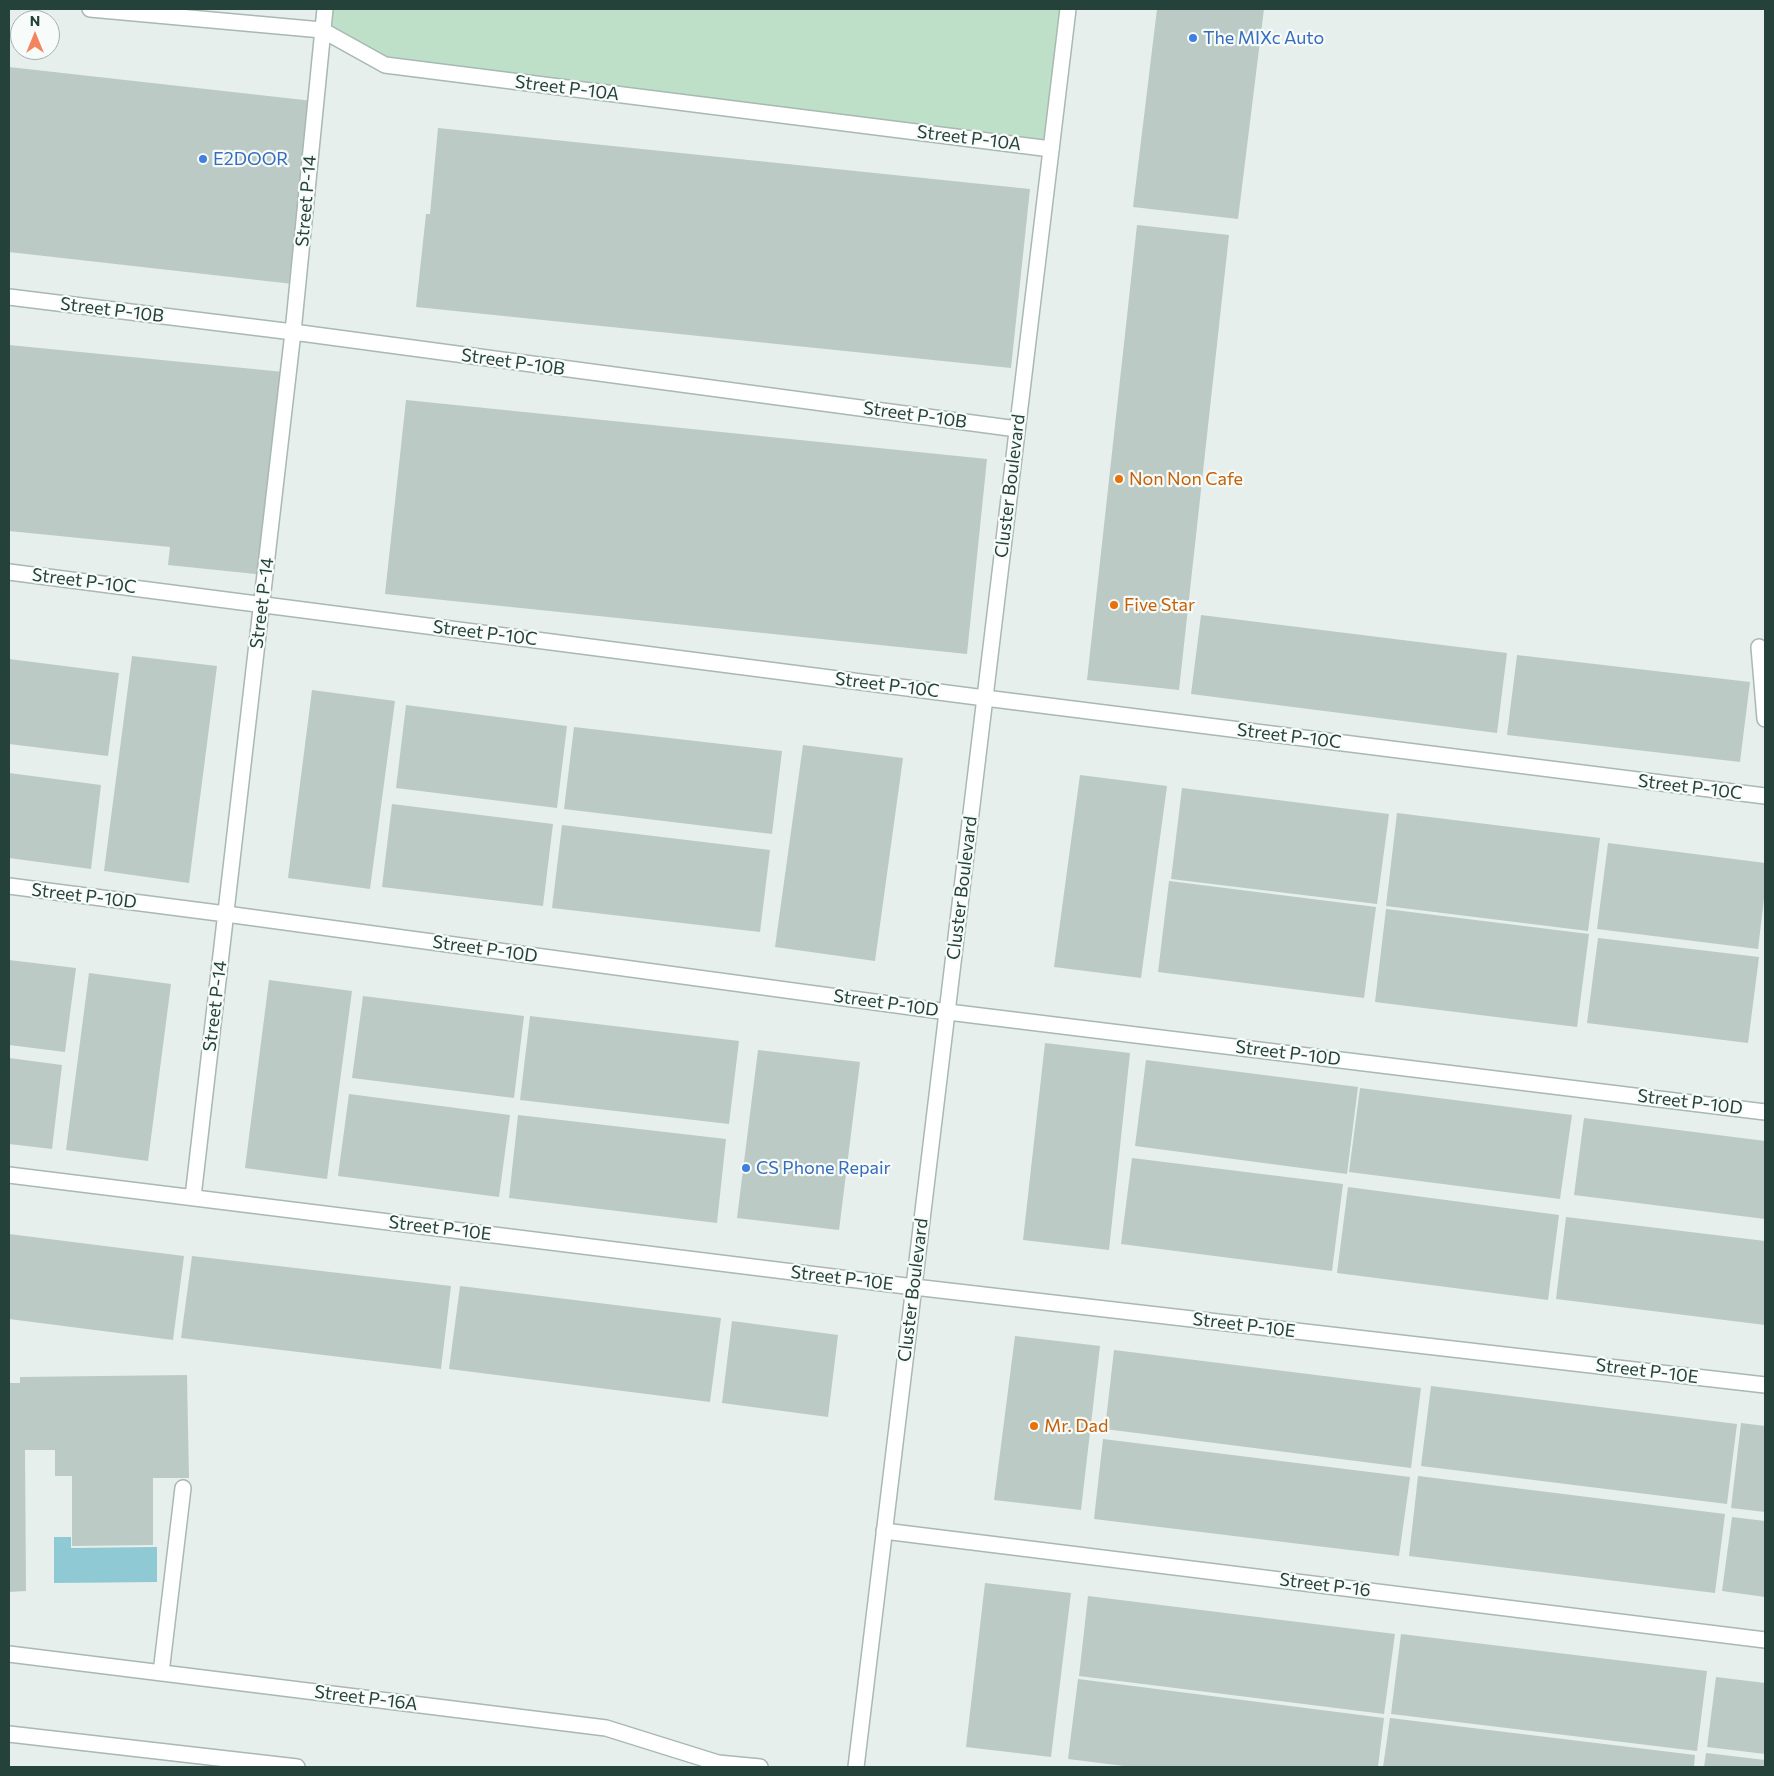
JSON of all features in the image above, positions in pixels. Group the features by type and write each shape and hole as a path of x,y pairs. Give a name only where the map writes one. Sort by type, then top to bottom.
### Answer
{"street":[{"name":"Street P-10A","path":"90,9 322,30 386,65 1051,149"},
{"name":"Street P-14","path":"193,1197 294,332 325,9"},
{"name":"Cluster Boulevard","path":"856,1767 1068,9"},
{"name":"Street P-10B","path":"9,297 294,332 1017,429"},
{"name":"Street P-10C","path":"9,572 1765,796"},
{"path":"1759,647 1765,719"},
{"name":"Street P-10D","path":"9,886 948,1012 1765,1112"},
{"name":"Street P-10E","path":"9,1175 914,1287 1765,1385"},
{"path":"161,1673 183,1488"},
{"name":"Street P-16","path":"884,1531 1765,1640"},
{"name":"Street P-16A","path":"9,1654 606,1728 712,1765 760,1767"},
{"path":"9,1734 297,1767"}],"green space":[{"path":"325,9 1068,9 1051,149 385,65 322,30"}],"water":[{"path":"54,1537 71,1537 71,1548 157,1547 157,1582 54,1583"}],"building":[{"path":"1157,9 1264,9 1238,219 1133,207"},
{"path":"9,67 313,101 293,284 9,252"},
{"path":"438,128 1030,189 1011,368 416,307 426,214 430,214"},
{"path":"1137,225 1229,235 1179,690 1087,680"},
{"path":"9,345 284,372 265,575 168,565 170,547 9,531"},
{"path":"406,400 987,459 967,654 385,594"},
{"path":"1201,615 1507,653 1497,733 1191,694"},
{"path":"1517,655 1750,682 1740,762 1507,735"},
{"path":"132,656 217,666 189,883 104,871"},
{"path":"9,659 119,673 108,756 9,744"},
{"path":"312,690 395,701 370,889 288,878"},
{"path":"406,705 567,726 557,808 396,788"},
{"path":"574,727 782,751 772,834 564,809"},
{"path":"803,745 903,758 875,961 775,947"},
{"path":"9,773 101,785 91,869 9,858"},
{"path":"1080,775 1167,786 1141,978 1054,967"},
{"path":"1182,788 1389,814 1377,904 1171,879"},
{"path":"392,804 553,824 543,906 382,887"},
{"path":"1397,813 1600,838 1588,931 1386,906"},
{"path":"562,825 770,850 760,932 552,908"},
{"path":"1608,843 1765,863 1765,890 1758,949 1597,929"},
{"path":"1169,881 1376,907 1364,998 1158,972"},
{"path":"1386,909 1589,934 1577,1027 1375,1002"},
{"path":"1598,938 1759,957 1748,1043 1587,1023"},
{"path":"9,960 76,968 65,1052 9,1045"},
{"path":"89,973 171,984 148,1161 66,1150"},
{"path":"269,980 352,991 327,1179 245,1168"},
{"path":"363,996 524,1016 514,1098 352,1078"},
{"path":"530,1016 739,1041 729,1124 520,1100"},
{"path":"1045,1043 1130,1053 1109,1250 1023,1240"},
{"path":"758,1050 860,1062 839,1230 737,1218"},
{"path":"9,1058 62,1065 52,1149 9,1144"},
{"path":"1146,1060 1358,1087 1347,1174 1135,1146"},
{"path":"1360,1088 1572,1115 1560,1199 1349,1172"},
{"path":"349,1094 510,1115 499,1197 338,1176"},
{"path":"518,1115 726,1139 717,1223 509,1198"},
{"path":"1584,1118 1765,1141 1765,1219 1574,1195"},
{"path":"1132,1158 1343,1184 1332,1271 1121,1244"},
{"path":"1348,1187 1559,1215 1548,1300 1337,1273"},
{"path":"1566,1217 1765,1241 1765,1325 1556,1299"},
{"path":"9,1234 184,1256 173,1340 9,1319"},
{"path":"192,1256 451,1286 441,1369 181,1338"},
{"path":"460,1286 721,1318 710,1402 449,1369"},
{"path":"732,1321 838,1335 828,1417 722,1403"},
{"path":"1015,1336 1100,1346 1081,1510 994,1500"},
{"path":"1114,1350 1421,1388 1411,1468 1105,1429"},
{"path":"187,1375 189,1478 153,1478 153,1545 72,1546 72,1476 55,1476 55,1450 25,1450 26,1591 9,1592 9,1383 20,1383 20,1377"},
{"path":"1431,1386 1737,1424 1727,1504 1421,1466"},
{"path":"1741,1423 1765,1426 1765,1512 1731,1508"},
{"path":"1103,1439 1410,1477 1399,1556 1094,1519"},
{"path":"1418,1476 1725,1514 1715,1593 1409,1556"},
{"path":"1732,1517 1765,1521 1765,1597 1722,1591"},
{"path":"985,1583 1071,1593 1051,1757 966,1747"},
{"path":"1088,1596 1395,1634 1384,1714 1079,1676"},
{"path":"1401,1634 1707,1671 1697,1751 1391,1714"},
{"path":"1716,1677 1765,1683 1765,1754 1707,1747"},
{"path":"1078,1679 1384,1718 1378,1767 1132,1767 1068,1759"},
{"path":"1390,1718 1695,1755 1694,1767 1383,1767"},
{"path":"1706,1753 1765,1760 1765,1767 1704,1767"}],"place":[{"name":"The MIXc Auto","path":"1193,38"},
{"name":"E2DOOR","path":"203,159"},
{"name":"Non Non Cafe","path":"1119,479"},
{"name":"Five Star","path":"1114,605"},
{"name":"CS Phone Repair","path":"746,1168"},
{"name":"Mr. Dad","path":"1034,1426"}]}
